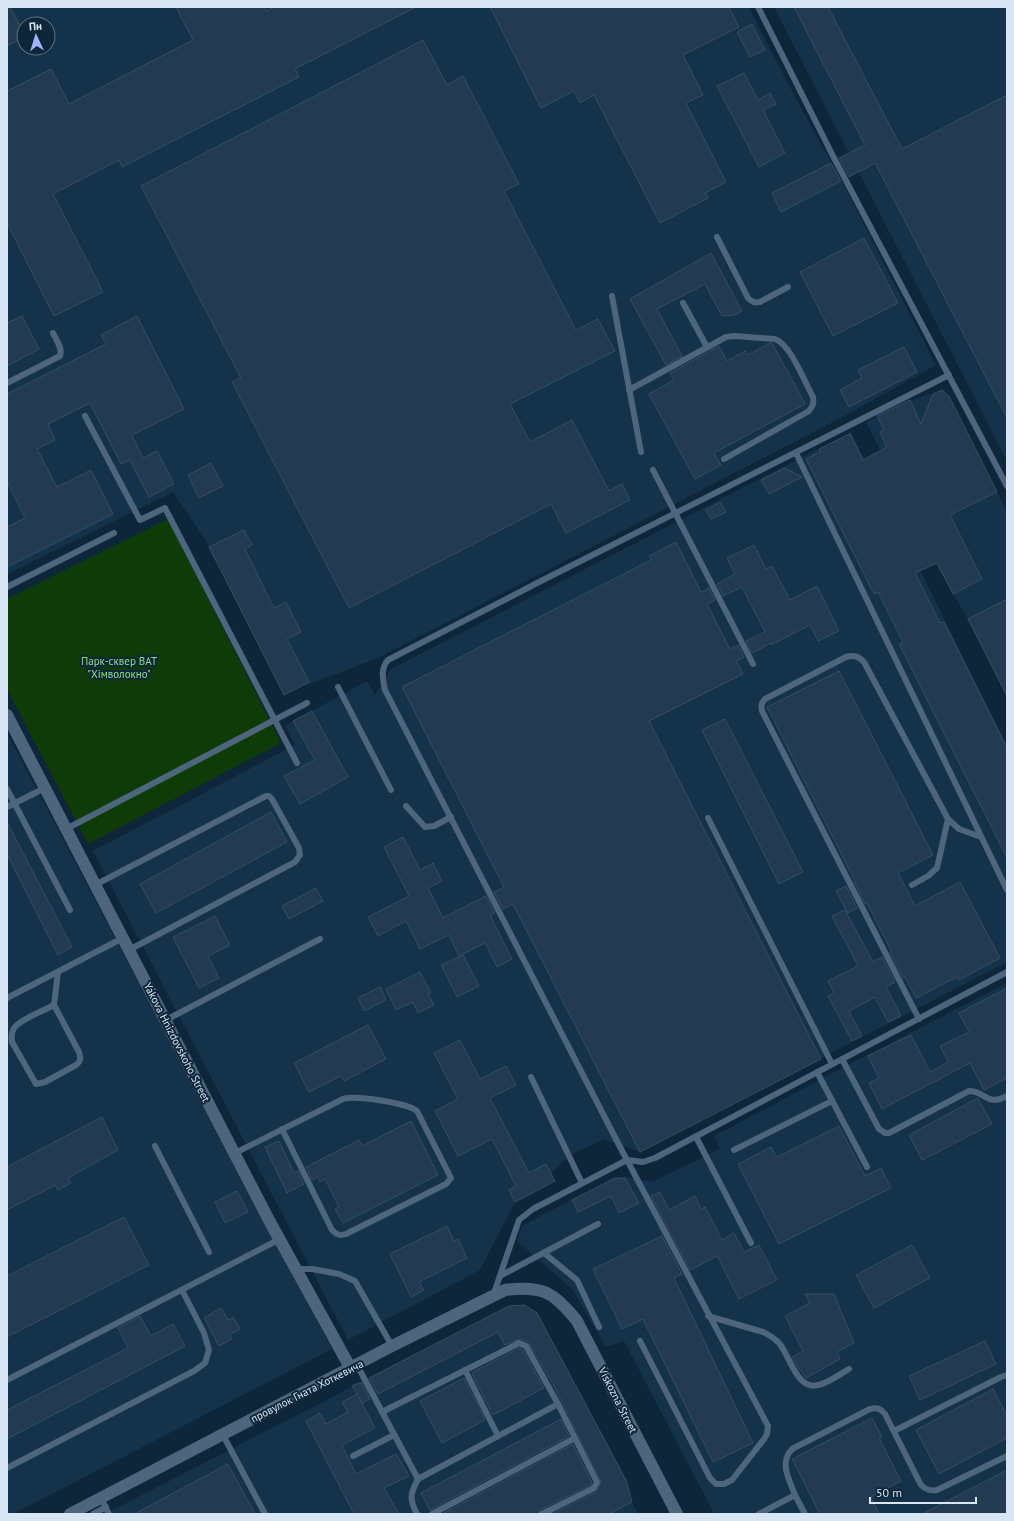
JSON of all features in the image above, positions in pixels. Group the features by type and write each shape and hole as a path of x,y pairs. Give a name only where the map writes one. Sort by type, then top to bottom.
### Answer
{"street":[{"name":"Yakova Hnizdovskoho Street","path":"7,715 280,1239 354,1367"},
{"name":"провулок Гната Хоткевича","path":"70,1514 103,1503 223,1435 392,1346 505,1290 536,1289 549,1294"},
{"name":"Viskozna Street","path":"549,1294 564,1304 576,1321 677,1514"}],"lane":[{"path":"758,7 833,156 1007,486"},
{"path":"717,237 748,298 751,301 755,303 760,302 788,287"},
{"path":"612,296 640,452"},
{"path":"683,303 707,347"},
{"path":"7,383 60,356 60,348 53,333"},
{"path":"630,390 707,347 730,336 775,339 779,341 787,348 812,397 814,402 812,407 809,411 724,459"},
{"path":"640,1341 710,1478 716,1484 724,1484 732,1480 764,1439 767,1434 768,1426 708,1316 385,690 382,674 388,660 949,374"},
{"path":"85,416 140,520 165,508 297,763"},
{"path":"796,453 1007,890"},
{"path":"653,470 753,664"},
{"path":"7,586 114,533"},
{"path":"919,1019 762,711 762,702 765,699 846,657 852,655 858,656 864,662 948,819 959,829 981,836"},
{"path":"338,687 391,790"},
{"path":"66,829 307,703"},
{"path":"7,806 45,788"},
{"path":"7,789 70,910"},
{"path":"96,885 266,796 269,796 272,799 299,848 300,854 294,862 129,950"},
{"path":"406,806 426,827 434,826 451,818"},
{"path":"708,818 832,1064"},
{"path":"912,885 928,876 937,868 948,819"},
{"path":"7,998 123,938"},
{"path":"166,1020 320,939"},
{"path":"54,1005 17,1025 12,1031 12,1042 36,1084 45,1082 76,1065 80,1062 81,1057 54,1005 58,972"},
{"path":"492,1297 519,1220 533,1209 627,1160 637,1162 649,1161 1007,972"},
{"path":"842,1059 879,1129 885,1133 889,1133 969,1091 997,1101 1007,1096"},
{"path":"817,1072 867,1167"},
{"path":"531,1077 582,1183"},
{"path":"235,1153 282,1130 348,1098 359,1097 408,1106 413,1108 421,1115 451,1178 446,1184 340,1236 332,1230 282,1130"},
{"path":"734,1150 832,1101"},
{"path":"696,1137 750,1243"},
{"path":"155,1146 210,1252"},
{"path":"500,1276 598,1224"},
{"path":"7,1380 280,1239"},
{"path":"544,1253 577,1280 599,1327"},
{"path":"296,1269 312,1269 340,1274 355,1281 392,1346"},
{"path":"7,1468 194,1371 205,1363 209,1350 204,1333 182,1290"},
{"path":"708,1316 763,1332 771,1336 779,1343 801,1381 806,1385 819,1385 849,1370"},
{"path":"382,1412 515,1344 523,1343 558,1404 597,1478 594,1488 542,1514"},
{"path":"354,1367 382,1412 418,1479"},
{"path":"465,1370 498,1436"},
{"path":"894,1431 1007,1375"},
{"path":"417,1514 411,1499 412,1490 418,1479 558,1404"},
{"path":"805,1514 795,1495 785,1468 785,1460 788,1454 792,1449 870,1408 881,1409 886,1414 921,1485 930,1491 937,1490 1007,1456"},
{"path":"223,1435 265,1514"},
{"path":"353,1456 394,1435"},
{"path":"432,1514 575,1438"},
{"path":"759,1514 795,1495"},
{"path":"93,1514 103,1503 109,1514"}],"shaded area":[{"path":"7,7 749,7 792,91 848,193 936,365 848,414 378,658 284,695 210,547 173,492 7,574"},
{"path":"774,7 1007,7 1007,461"},
{"path":"942,390 949,396 1007,512 1007,696 968,619 953,594 866,422 910,401"},
{"path":"851,432 1007,745 1007,962 640,1152 604,1139 569,1156 551,1173 555,1181 515,1202 480,1270 348,1340 93,851 295,745 285,726 293,721 367,681 375,695 391,669"},
{"path":"7,733 332,1349 13,1514 7,1514"},
{"path":"1007,983 1007,1514 713,1514 714,1513 624,1341 606,1347 572,1289 517,1241 522,1226 614,1177 626,1177 652,1182 720,1149 714,1136"},
{"path":"525,1305 537,1313 626,1480 632,1502 638,1514 105,1514 509,1306"}],"green space":[{"name":"Парк-сквер ВАТ \"Хімволокно\"","path":"168,519 281,743 88,844 7,689 7,599"}],"building":[{"path":"7,7 10,7 16,18 16,41 7,46"},
{"path":"176,7 264,7 266,11 273,7 416,7 295,69 299,77 122,167 119,160 53,194 103,292 54,316 7,223 7,91 51,69 69,104 193,40"},
{"path":"490,7 729,7 739,27 683,55 703,95 686,103 726,182 705,193 708,198 660,223 594,95 580,103 574,91 541,108"},
{"path":"794,7 828,7 902,149 1007,95 1007,418 875,163 849,177 839,158 865,145"},
{"path":"752,24 765,50 750,57 737,32"},
{"path":"423,40 447,85 463,76 519,184 504,191 576,330 598,319 615,351 510,404 530,442 572,420 609,491 622,484 630,500 566,533 551,504 349,608 232,382 241,378 141,186"},
{"path":"744,73 758,100 770,93 776,104 763,110 785,153 759,167 717,86"},
{"path":"831,163 841,181 781,212 772,193"},
{"path":"864,238 898,303 833,336 800,272"},
{"path":"711,253 742,311 735,315 722,316 705,284 657,309 682,356 666,365 630,299"},
{"path":"22,316 39,349 7,366 7,323"},
{"path":"137,316 184,409 132,435 143,458 157,451 174,484 149,497 130,460 121,464 90,403 48,424 55,440 37,449 57,487 91,470 113,514 7,567 7,527 25,518 7,481 7,394 106,344 101,335"},
{"path":"772,343 805,404 714,453 721,465 695,479 649,394 674,380 670,373 719,346 727,361 745,351 748,355"},
{"path":"904,347 917,372 849,407 840,390 862,378 858,370"},
{"path":"942,390 949,396 997,492 950,515 982,579 953,594 937,563 915,573 940,623 944,622 1007,748 1007,858 899,644 903,642 878,592 874,594 806,459 820,452 819,449 850,434 863,460 887,447 880,432 884,430 877,416 910,400 921,424 933,394"},
{"path":"211,463 223,486 199,498 188,475"},
{"path":"785,468 802,477 769,494 761,480"},
{"path":"720,502 726,512 711,519 706,510"},
{"path":"244,530 252,545 245,549 274,608 286,602 301,632 287,639 309,682 284,695 209,547"},
{"path":"676,542 701,592 709,588 715,600 707,604 730,649 738,645 744,657 736,661 743,674 649,721 821,1059 640,1152 513,904 503,909 494,892 504,887 402,687 651,560 649,556"},
{"path":"754,545 766,569 772,566 790,600 817,586 839,631 818,641 810,625 752,653 746,641 765,632 742,587 723,596 717,584 735,574 727,558"},
{"path":"1007,599 1007,696 968,619"},
{"path":"839,671 933,855 898,873 915,906 960,882 1000,958 959,980 957,977 916,998 905,977 903,978 890,952 892,952 867,903 865,904 855,881 767,707"},
{"path":"312,711 348,777 300,804 284,776 315,760 293,721"},
{"path":"725,719 803,872 779,884 702,730"},
{"path":"271,812 287,842 156,913 140,884"},
{"path":"7,822 72,947 58,955 7,854"},
{"path":"403,837 420,870 433,863 442,881 428,888 443,918 486,896 495,913 490,915 512,959 497,967 485,943 459,956 449,935 420,949 406,921 378,936 368,917 409,896 384,847"},
{"path":"846,886 857,908 848,913 836,891"},
{"path":"316,888 323,901 289,919 282,906"},
{"path":"845,910 873,962 882,957 895,982 886,987 901,1016 888,1022 875,997 849,1011 862,1036 852,1041 828,996 834,993 828,981 858,966 832,916"},
{"path":"215,916 230,945 208,956 219,978 199,988 173,937"},
{"path":"463,955 479,986 457,997 441,965"},
{"path":"420,972 431,993 428,994 434,1005 418,1013 413,1002 396,1010 386,989"},
{"path":"380,987 386,1000 364,1011 358,998"},
{"path":"1007,988 1007,1078 984,1090 970,1063 882,1109 869,1083 879,1078 868,1056 911,1035 930,1072 948,1062 940,1046 969,1032 959,1013"},
{"path":"368,1025 386,1059 344,1081 341,1076 309,1092 294,1063"},
{"path":"460,1040 480,1079 506,1066 516,1085 490,1098 529,1173 546,1164 555,1181 515,1202 509,1190 516,1186 492,1139 458,1156 435,1111 458,1099 434,1053"},
{"path":"978,1098 992,1124 922,1160 909,1135"},
{"path":"102,1117 118,1150 68,1178 71,1183 58,1190 55,1185 7,1210 7,1167"},
{"path":"411,1121 438,1175 343,1223 335,1209 339,1207 325,1179 320,1182 318,1177 312,1180 306,1167 359,1140 362,1146"},
{"path":"839,1126 865,1176 881,1168 891,1188 779,1244 738,1164 771,1147 777,1157"},
{"path":"279,1141 294,1173 298,1171 304,1184 287,1193 265,1147"},
{"path":"625,1178 639,1203 619,1213 611,1196 578,1212 572,1200 614,1179"},
{"path":"237,1191 248,1212 225,1223 215,1202"},
{"path":"660,1192 669,1210 695,1196 701,1209 705,1207 722,1240 734,1233 744,1252 759,1245 777,1280 739,1299 717,1256 690,1270 651,1196"},
{"path":"124,1217 149,1265 7,1337 7,1276"},
{"path":"447,1226 454,1241 458,1239 467,1258 419,1282 424,1290 411,1297 390,1254"},
{"path":"662,1236 682,1274 674,1278 753,1443 713,1462 643,1319 622,1329 593,1269"},
{"path":"912,1245 930,1278 874,1308 856,1275"},
{"path":"805,1294 834,1294 854,1343 837,1352 840,1359 806,1378 792,1357 803,1351 785,1316 810,1303"},
{"path":"525,1305 537,1313 626,1480 632,1502 609,1514 552,1514 596,1492 601,1482 553,1384 528,1342 519,1339 505,1345 498,1332 378,1394 369,1378 509,1306"},
{"path":"221,1308 228,1320 233,1317 240,1329 229,1335 232,1339 219,1346 204,1318"},
{"path":"140,1316 151,1336 173,1324 185,1346 7,1439 7,1410 128,1348 118,1328"},
{"path":"985,1341 996,1364 920,1400 909,1376"},
{"path":"519,1348 523,1350 544,1388 493,1415 472,1374 474,1373 473,1372"},
{"path":"464,1378 485,1419 442,1443 420,1401"},
{"path":"361,1382 370,1399 362,1403 352,1386"},
{"path":"993,1389 1007,1416 1007,1438 939,1474 916,1430"},
{"path":"357,1394 375,1428 342,1445 356,1474 396,1454 409,1476 384,1488 399,1514 354,1514 306,1421 320,1413 326,1424 348,1412 342,1402"},
{"path":"872,1418 882,1437 879,1438 901,1481 871,1497 879,1514 820,1514 792,1459"},
{"path":"561,1419 569,1436 430,1510 421,1493"},
{"path":"573,1444 592,1482 591,1485 540,1510 538,1514 442,1514"},
{"path":"228,1464 255,1514 134,1514"},
{"path":"1007,1470 1007,1514 922,1514"}]}
